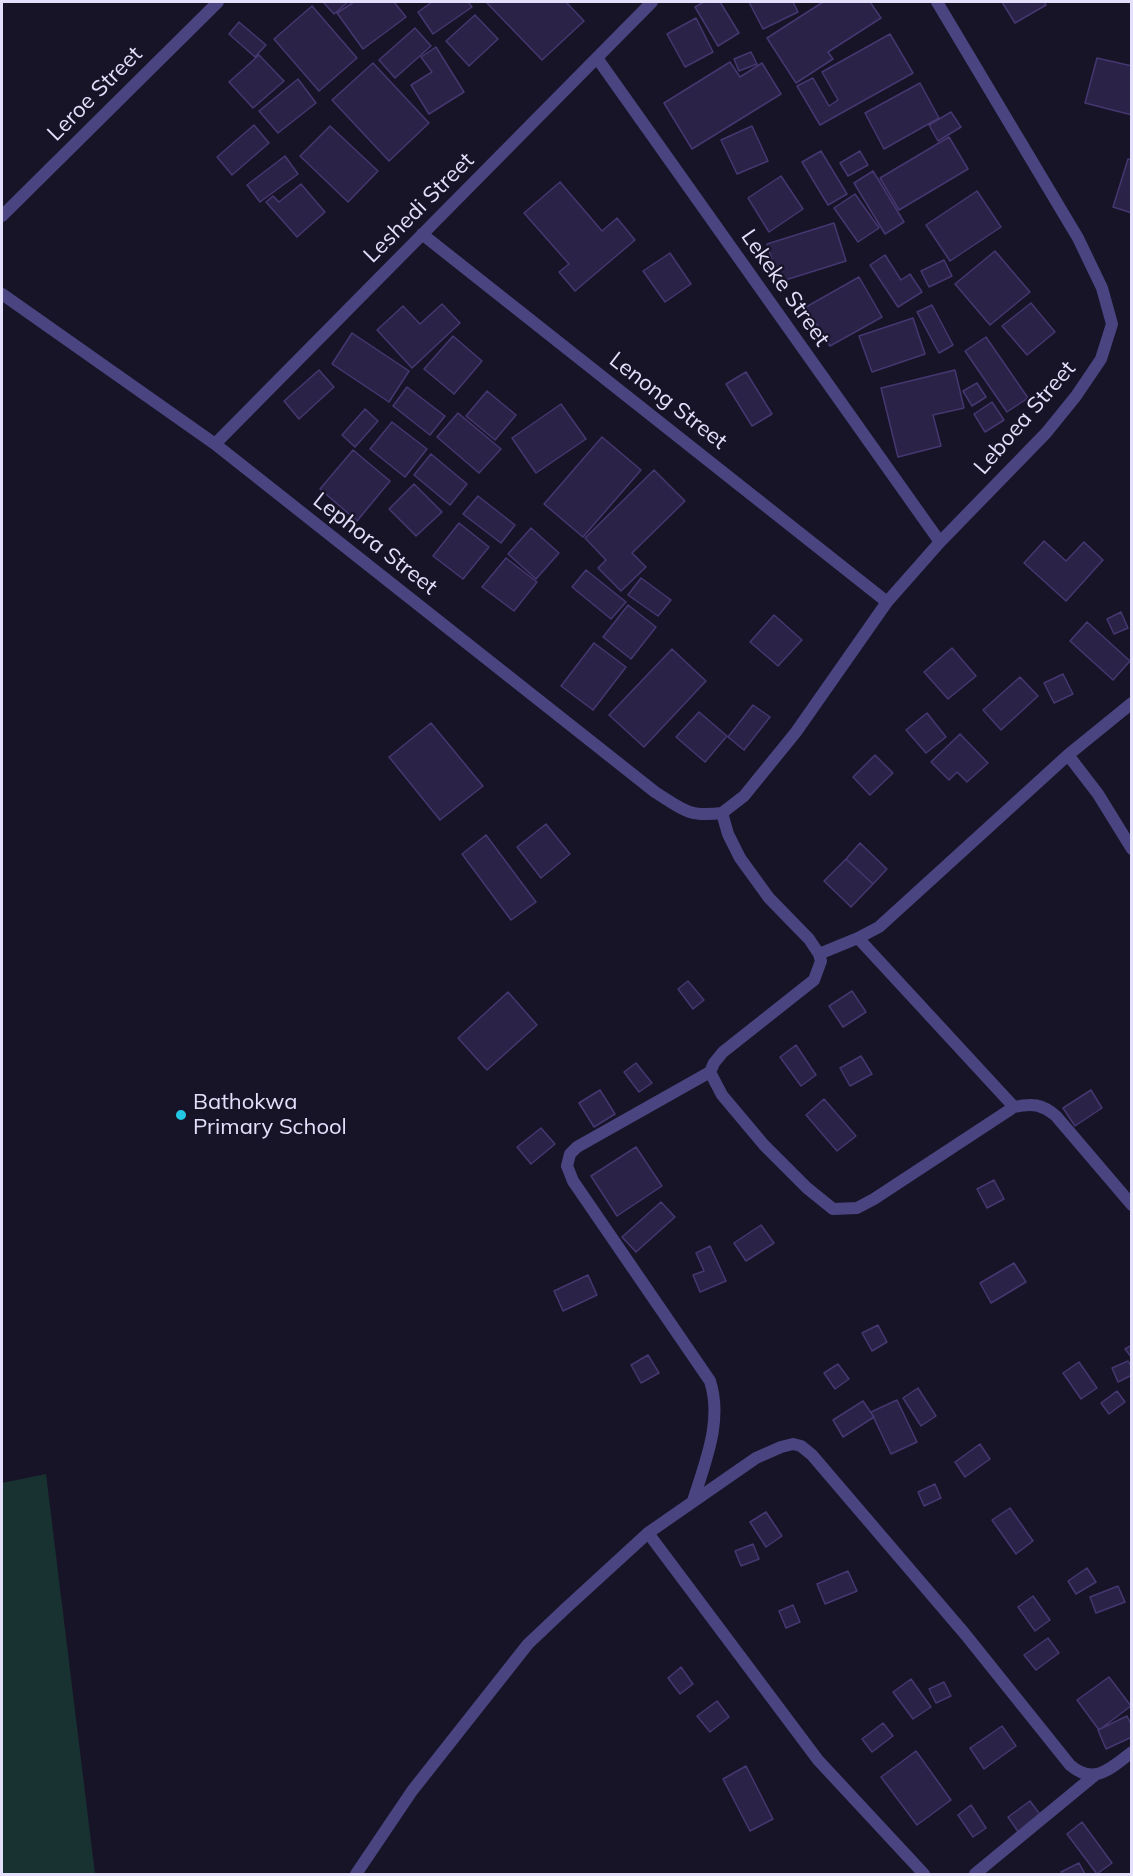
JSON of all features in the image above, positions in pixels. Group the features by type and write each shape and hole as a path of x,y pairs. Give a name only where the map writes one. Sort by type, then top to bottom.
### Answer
{"street":[{"name":"Leroe Street","path":"2,216 218,2"},
{"name":"Leshedi Street","path":"215,444 652,2"},
{"name":"Leboea Street","path":"722,813 744,796 796,732 887,602 940,542 1047,433 1101,359 1112,324 1102,288 1078,238 936,2"},
{"name":"Lekeke Street","path":"597,58 940,542"},
{"name":"Lenong Street","path":"422,234 887,602"},
{"name":"Lephora Street","path":"2,294 215,444 655,792 688,813 705,815 722,813"},
{"path":"819,954 879,927 1068,755 1131,703"},
{"path":"1068,755 1098,794 1131,849"},
{"path":"693,1501 714,1430 714,1396 710,1381 591,1209 573,1181 567,1166 570,1154 577,1147 710,1072 723,1052 814,980 821,961 819,954 809,939 759,887 728,834 722,813"},
{"path":"858,938 1014,1107"},
{"path":"710,1072 722,1095 764,1145 807,1188 833,1209 857,1208 874,1199 1014,1107 1031,1103 1051,1112 1076,1138 1131,1205"},
{"path":"356,1875 412,1791 528,1644 648,1533 756,1458 793,1444 801,1446 812,1455 965,1634 1070,1765 1077,1771 1095,1775"},
{"path":"648,1533 818,1760 924,1875"},
{"path":"975,1875 1095,1775 1109,1769 1131,1752"}],"green space":[{"path":"46,1474 95,1874 2,1874 2,1483"}],"building":[{"path":"323,2 348,2 334,14"},
{"path":"354,2 394,2 406,17 363,49 337,13"},
{"path":"432,2 468,2 472,7 433,34 418,12"},
{"path":"486,2 566,2 584,21 542,60"},
{"path":"704,2 720,2 739,33 718,46 695,7"},
{"path":"749,2 793,2 798,12 763,29"},
{"path":"823,2 870,2 881,18 828,52 833,59 796,83 767,38"},
{"path":"1002,2 1044,2 1046,5 1015,23"},
{"path":"312,6 357,58 319,91 274,39"},
{"path":"475,15 498,39 469,66 446,41"},
{"path":"696,18 713,52 685,67 667,34"},
{"path":"239,22 266,45 255,57 229,34"},
{"path":"415,28 431,46 395,78 379,60"},
{"path":"890,34 913,73 820,125 797,86 813,78 829,106 838,100 822,72"},
{"path":"436,47 464,92 429,114 411,85 432,72 421,57"},
{"path":"751,52 757,64 739,71 734,59"},
{"path":"259,55 284,81 253,108 229,82"},
{"path":"1097,58 1132,66 1132,115 1085,103"},
{"path":"730,62 740,77 762,63 781,94 692,149 664,103"},
{"path":"373,63 429,123 389,161 332,100"},
{"path":"298,79 316,103 278,133 259,111"},
{"path":"920,83 939,118 884,149 865,113"},
{"path":"951,112 961,127 938,141 929,125"},
{"path":"254,125 269,143 232,175 217,157"},
{"path":"330,126 378,171 348,202 300,156"},
{"path":"752,126 768,161 737,174 721,140"},
{"path":"949,137 968,169 899,210 880,178"},
{"path":"821,151 847,194 828,205 802,162"},
{"path":"860,151 868,165 848,176 840,163"},
{"path":"285,156 298,174 260,202 247,185"},
{"path":"1128,159 1132,160 1132,213 1113,207"},
{"path":"873,171 904,222 885,234 854,183"},
{"path":"781,176 803,209 769,232 748,198"},
{"path":"560,182 602,231 617,218 635,240 575,291 559,272 569,264 524,213"},
{"path":"301,184 325,212 297,237 266,202 273,196 279,202"},
{"path":"977,191 1001,227 950,261 926,225"},
{"path":"855,194 879,228 858,242 834,208"},
{"path":"834,223 846,261 779,282 767,244"},
{"path":"995,251 1030,292 990,325 955,284"},
{"path":"670,253 691,284 665,302 643,271"},
{"path":"885,255 901,280 910,274 922,292 898,307 870,265"},
{"path":"944,260 952,276 929,287 921,271"},
{"path":"859,277 882,317 830,346 806,307"},
{"path":"1031,303 1055,332 1027,355 1002,326"},
{"path":"442,304 460,323 412,368 377,330 403,306 420,324"},
{"path":"932,305 953,345 939,353 917,312"},
{"path":"913,318 925,354 872,372 859,336"},
{"path":"352,333 409,371 389,402 332,364"},
{"path":"453,336 482,361 454,394 424,369"},
{"path":"986,337 1028,398 1007,412 965,351"},
{"path":"319,370 334,387 299,419 284,401"},
{"path":"955,370 964,408 933,415 941,446 898,457 881,388"},
{"path":"746,372 772,414 752,426 726,384"},
{"path":"977,383 986,397 972,406 963,391"},
{"path":"407,387 445,416 430,435 393,406"},
{"path":"487,391 516,415 495,440 466,416"},
{"path":"992,402 1004,420 985,432 974,414"},
{"path":"561,404 586,439 536,473 512,438"},
{"path":"365,409 378,421 355,447 342,435"},
{"path":"458,413 501,449 479,473 437,437"},
{"path":"392,422 427,449 405,477 370,449"},
{"path":"602,437 641,470 583,537 544,504"},
{"path":"353,450 390,481 357,521 320,489"},
{"path":"431,454 467,484 450,505 414,475"},
{"path":"654,470 685,501 632,553 646,567 621,591 598,568 606,560 585,538"},
{"path":"414,484 442,512 416,536 389,509"},
{"path":"478,496 515,525 501,543 463,514"},
{"path":"459,523 489,547 463,579 433,556"},
{"path":"531,528 559,553 536,579 508,554"},
{"path":"1044,541 1066,561 1084,542 1103,560 1066,601 1024,563"},
{"path":"506,558 537,582 514,611 482,587"},
{"path":"586,570 626,602 611,619 572,587"},
{"path":"641,578 671,600 658,616 628,595"},
{"path":"628,605 656,627 631,659 603,637"},
{"path":"1121,612 1128,628 1114,634 1107,619"},
{"path":"774,615 802,640 778,666 750,642"},
{"path":"1087,622 1130,661 1113,680 1070,641"},
{"path":"594,643 626,667 593,710 561,686"},
{"path":"952,648 976,676 948,699 924,672"},
{"path":"672,649 706,681 644,747 609,715"},
{"path":"1063,674 1073,694 1054,703 1044,683"},
{"path":"1020,677 1038,696 1001,730 983,710"},
{"path":"753,705 770,717 744,750 728,737"},
{"path":"699,712 727,736 705,762 676,737"},
{"path":"927,713 946,737 926,753 906,730"},
{"path":"431,723 483,786 440,820 389,757"},
{"path":"960,734 988,763 967,782 957,772 949,780 931,762"},
{"path":"875,755 893,773 870,795 853,777"},
{"path":"546,824 570,854 541,878 517,847"},
{"path":"486,835 536,902 511,920 462,854"},
{"path":"860,843 887,869 873,884 846,859"},
{"path":"846,859 873,884 851,907 824,881"},
{"path":"688,981 704,1000 693,1009 678,989"},
{"path":"852,991 866,1012 843,1027 829,1006"},
{"path":"508,992 537,1025 487,1070 458,1038"},
{"path":"796,1045 816,1075 801,1086 780,1057"},
{"path":"861,1056 872,1074 850,1086 840,1068"},
{"path":"636,1063 652,1083 639,1092 624,1072"},
{"path":"600,1090 615,1114 594,1127 579,1103"},
{"path":"1091,1090 1102,1108 1075,1126 1063,1108"},
{"path":"824,1099 856,1136 837,1151 806,1115"},
{"path":"541,1128 555,1144 531,1164 517,1147"},
{"path":"636,1147 662,1186 617,1216 591,1176"},
{"path":"994,1180 1004,1199 987,1208 977,1189"},
{"path":"661,1202 675,1217 636,1252 622,1237"},
{"path":"761,1225 774,1243 746,1261 734,1243"},
{"path":"710,1246 726,1281 700,1292 693,1275 704,1271 696,1253"},
{"path":"1014,1263 1026,1282 991,1303 980,1283"},
{"path":"588,1275 597,1295 563,1311 554,1291"},
{"path":"878,1325 887,1342 872,1351 862,1333"},
{"path":"1132,1345 1132,1358 1125,1349"},
{"path":"648,1355 659,1373 641,1383 631,1365"},
{"path":"1128,1361 1132,1368 1132,1375 1118,1382 1112,1368"},
{"path":"1079,1362 1097,1388 1081,1399 1063,1373"},
{"path":"838,1364 849,1379 835,1389 824,1373"},
{"path":"918,1388 936,1416 921,1426 903,1398"},
{"path":"1117,1391 1125,1402 1109,1414 1101,1403"},
{"path":"897,1400 917,1442 891,1454 871,1412"},
{"path":"863,1401 874,1417 843,1437 833,1420"},
{"path":"980,1444 990,1459 965,1477 955,1462"},
{"path":"935,1484 941,1498 924,1506 918,1492"},
{"path":"1010,1508 1033,1541 1016,1554 992,1520"},
{"path":"766,1512 782,1536 766,1547 750,1522"},
{"path":"753,1544 759,1559 741,1566 735,1551"},
{"path":"1087,1568 1096,1582 1076,1594 1068,1581"},
{"path":"848,1571 857,1591 825,1604 817,1584"},
{"path":"1118,1586 1125,1602 1096,1613 1090,1597"},
{"path":"1033,1596 1050,1620 1035,1631 1018,1607"},
{"path":"793,1605 800,1622 786,1628 779,1611"},
{"path":"1048,1638 1059,1653 1036,1670 1024,1655"},
{"path":"681,1667 693,1684 680,1694 668,1678"},
{"path":"1109,1677 1131,1706 1099,1730 1077,1700"},
{"path":"911,1679 931,1707 913,1719 893,1692"},
{"path":"944,1682 951,1696 936,1703 929,1689"},
{"path":"717,1701 729,1717 710,1732 697,1716"},
{"path":"1127,1716 1132,1726 1132,1737 1106,1749 1098,1730"},
{"path":"883,1723 893,1736 872,1752 862,1739"},
{"path":"1002,1726 1016,1746 984,1769 970,1748"},
{"path":"916,1751 951,1800 917,1825 881,1777"},
{"path":"746,1766 773,1819 750,1831 723,1779"},
{"path":"1030,1801 1042,1817 1019,1833 1008,1817"},
{"path":"971,1805 986,1828 973,1837 958,1815"},
{"path":"1082,1822 1112,1863 1097,1874 1067,1834"},
{"path":"1079,1863 1085,1874 1062,1874 1061,1872"}],"place":[{"name":"Bathokwa Primary School","path":"181,1115"}]}
